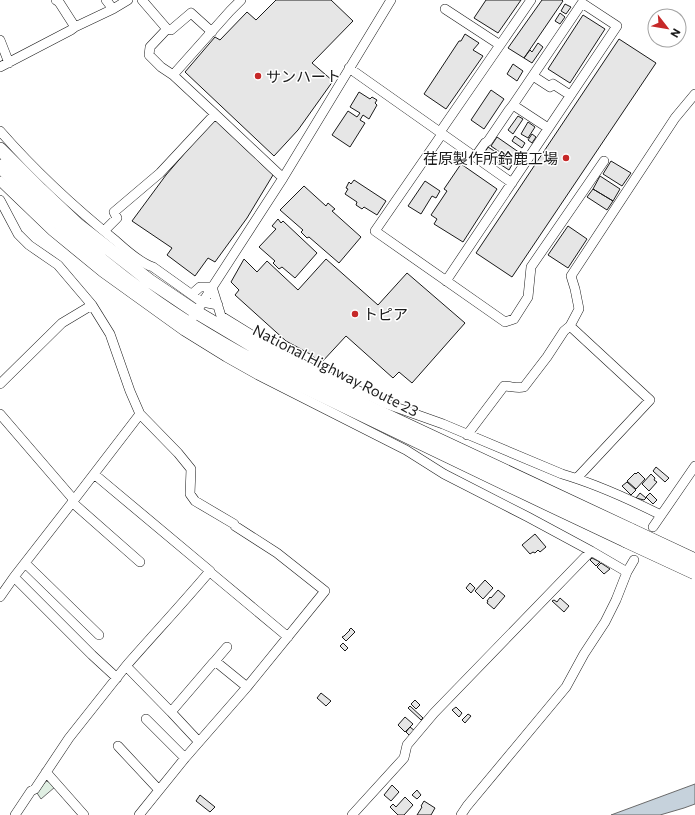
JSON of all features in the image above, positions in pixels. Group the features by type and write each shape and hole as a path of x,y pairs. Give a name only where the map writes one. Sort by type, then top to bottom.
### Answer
{"highway":[{"name":"National Highway Route 23","path":"0,149 40,190 78,225 199,307 299,372 628,535 695,573"},
{"name":"National Highway Route 23","path":"0,166 50,215 97,256 147,295 240,354 279,375 531,496 695,560"}],"street":[{"path":"56,0 59,2 74,27"},
{"path":"106,0 113,10"},
{"path":"0,67 71,30 74,27 113,10 128,0"},
{"path":"142,0 168,29"},
{"path":"173,75 241,0"},
{"path":"189,323 283,178 391,0"},
{"path":"531,0 375,231 505,322 514,319 528,297 531,267 604,161"},
{"path":"446,281 617,26 582,3 488,141 475,157"},
{"path":"445,8 500,45"},
{"path":"212,32 191,13 171,30 168,29 150,47 149,55 161,67 173,75 283,178"},
{"path":"0,40 9,63"},
{"path":"350,68 512,183"},
{"path":"533,76 550,87 553,84 570,95"},
{"path":"468,435 504,386 518,388 524,387 547,357 564,331 570,326 579,309 571,276 675,118 695,94"},
{"path":"513,105 548,128"},
{"path":"104,231 117,218 114,212 160,173 215,114"},
{"path":"0,132 42,175 144,269 154,267 192,294 199,307"},
{"path":"0,181 52,231 102,272 184,331 220,354 258,375 406,450 444,474 528,517 627,572"},
{"path":"0,200 18,234 29,245 58,266 92,305 110,334 130,391 140,414 178,453 191,469 190,494 195,501 234,524 277,553 326,591 247,687 185,758 139,815"},
{"path":"192,294 200,287 212,287"},
{"path":"212,287 221,316 284,355 384,403 443,424 562,474 577,478 661,515"},
{"path":"0,384 62,324 92,305"},
{"path":"199,307 218,305"},
{"path":"570,326 650,400 577,478"},
{"path":"0,414 74,501 140,562"},
{"path":"0,596 140,414"},
{"path":"653,527 695,466"},
{"path":"94,474 288,637"},
{"path":"352,815 404,758 407,745 434,713 591,551"},
{"path":"461,815 566,687 584,654 605,622 616,600 627,572 634,560"},
{"path":"25,563 99,635"},
{"path":"15,815 31,791 35,789 69,738 126,666 210,572"},
{"path":"14,577 92,656 117,678"},
{"path":"172,712 227,647"},
{"path":"215,661 247,687"},
{"path":"126,666 172,712 199,742"},
{"path":"146,719 185,758"},
{"path":"118,746 159,790"},
{"path":"46,772 84,815"}],"green space":[{"path":"46,781 55,787 41,799 37,793"}],"shaded area":[{"path":"695,784 695,804 660,815 611,815"}],"building":[{"name":"サンハート","path":"276,0 331,0 353,21 312,63 333,81 298,130 274,156 185,72 215,37 220,40 247,12 256,20"},
{"path":"486,0 521,0 498,33 474,18"},
{"path":"542,0 563,1 524,58 508,48"},
{"path":"565,4 571,7 566,14 561,11"},
{"path":"560,13 565,17 560,24 555,21"},
{"path":"583,15 605,29 570,83 548,69"},
{"path":"465,34 479,43 473,50 483,56 446,109 424,94"},
{"name":"荏原製作所鈴鹿工場","path":"619,39 656,63 512,277 476,253"},
{"path":"538,43 543,47 532,63 524,58 530,50 532,52"},
{"path":"513,64 523,71 517,81 507,74"},
{"path":"491,90 504,99 484,129 471,120"},
{"path":"359,92 370,99 372,97 377,100 375,103 377,105 369,119 363,115 360,120 365,123 350,147 332,135 348,111 357,117 360,113 350,107"},
{"path":"518,116 523,119 513,134 508,130"},
{"path":"214,119 273,175 247,218 215,262 208,258 195,276 167,255 172,248 132,221 166,175"},
{"path":"528,122 535,127 528,138 521,134"},
{"path":"532,134 536,137 532,143 528,140"},
{"path":"515,136 525,143 522,148 512,141"},
{"path":"497,137 520,153 514,162 491,146"},
{"path":"488,147 513,163 509,170 484,154"},
{"path":"611,161 631,173 622,186 603,174"},
{"path":"461,164 497,189 463,242 434,224 437,219 431,215 447,191 444,189"},
{"path":"600,176 620,189 613,201 593,189"},
{"path":"354,180 386,201 377,215 364,207 362,209 356,205 357,202 345,194 348,189 346,188 349,182 351,184"},
{"path":"425,181 440,191 436,198 432,196 421,214 408,206"},
{"path":"304,186 326,206 328,203 335,209 332,211 361,237 339,263 309,237 307,238 301,232 303,230 280,210"},
{"path":"593,189 613,201 607,210 587,197"},
{"path":"278,219 281,223 283,221 317,253 295,278 282,267 279,269 273,263 275,261 259,247 276,229 272,226"},
{"path":"568,226 587,239 568,268 548,255"},
{"name":"トピア","path":"244,259 257,272 267,261 298,290 326,259 378,305 407,273 465,323 412,383 399,372 393,378 346,336 321,363 310,354 286,341 235,295 239,290 231,282"},
{"path":"656,467 669,478 665,482 653,471"},
{"path":"638,472 645,479 636,489 627,481"},
{"path":"651,474 657,482 649,491 642,484"},
{"path":"627,482 636,490 631,495 622,486"},
{"path":"640,493 646,498 644,500 636,498"},
{"path":"650,493 657,500 653,504 646,497"},
{"path":"535,534 546,547 540,552 538,550 535,553 533,552 530,554 522,545"},
{"path":"592,558 600,562 596,566 590,560"},
{"path":"601,563 610,569 604,574 597,567"},
{"path":"485,580 493,588 483,599 475,591"},
{"path":"470,583 475,588 471,593 466,588"},
{"path":"498,590 505,596 494,609 487,603 487,601"},
{"path":"560,598 569,606 564,612 552,601 554,600 557,602"},
{"path":"351,628 355,632 346,641 342,637"},
{"path":"343,643 348,648 345,651 340,646"},
{"path":"321,693 331,701 326,706 317,698"},
{"path":"415,700 420,705 416,709 411,704"},
{"path":"410,706 423,718 421,720 408,708"},
{"path":"456,707 462,713 459,717 452,710"},
{"path":"468,714 471,716 465,723 462,720"},
{"path":"405,717 413,724 405,732 398,725"},
{"path":"410,727 415,731 410,736 406,732"},
{"path":"392,785 399,792 391,801 384,795"},
{"path":"417,790 421,795 417,799 412,795"},
{"path":"200,795 215,807 210,812 196,801"},
{"path":"405,797 413,805 404,815 398,815 390,807 393,804 396,807"},
{"path":"424,801 435,808 431,815 417,815 422,807 421,806"}],"place":[{"name":"サンハート","path":"258,76"},
{"name":"荏原製作所鈴鹿工場","path":"566,158"},
{"name":"トピア","path":"355,314"}]}
